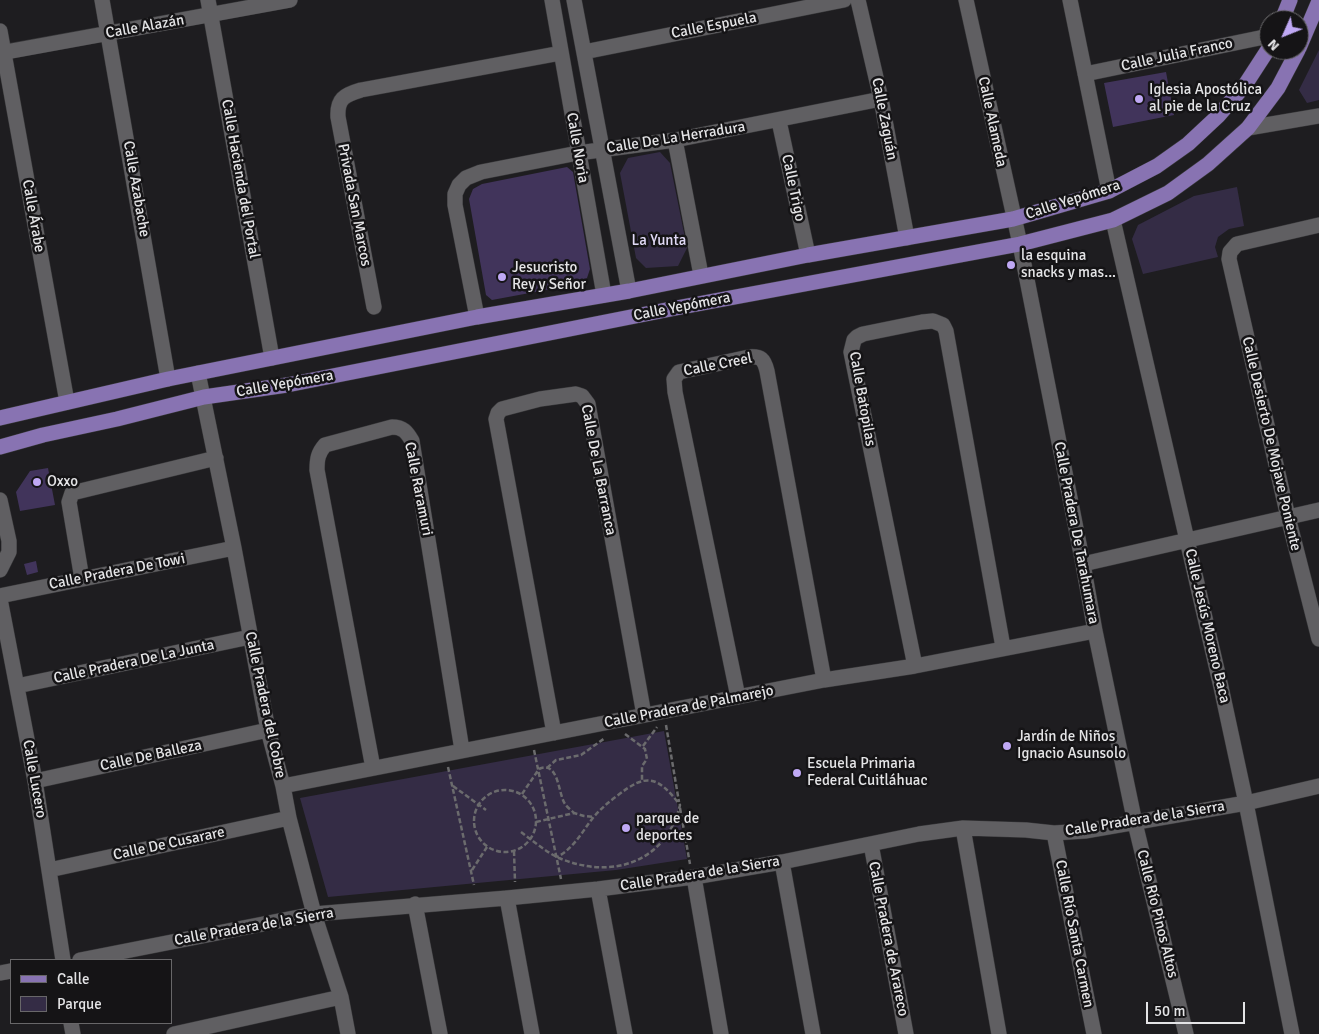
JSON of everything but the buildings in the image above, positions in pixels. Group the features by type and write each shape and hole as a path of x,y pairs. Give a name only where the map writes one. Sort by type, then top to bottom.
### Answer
{"main road":[{"name":"Calle Yepómera","path":"1309,25 1319,1"},
{"name":"Calle Yepómera","path":"0,418 168,379 477,317 630,291 808,255 1013,219 1109,191 1157,166 1188,144 1218,116 1245,85 1261,60"},
{"name":"Calle Yepómera","path":"0,447 204,397 286,385 676,308 1020,244 1113,220 1168,193 1208,164 1248,128 1278,88 1293,60"}],"street":[{"name":"Calle Azabache","path":"102,0 168,379"},
{"name":"Calle Hacienda del Portal","path":"208,0 272,358"},
{"name":"Calle Alazán","path":"2,52 211,16 290,0"},
{"name":"Calle Noria","path":"552,0 604,295"},
{"name":"Calle Noria","path":"574,0 630,291"},
{"name":"Calle Espuela","path":"584,52 844,0"},
{"name":"Calle Zaguán","path":"858,0 881,99 907,238"},
{"name":"Calle Alameda","path":"966,0 1020,244"},
{"path":"1070,0 1109,191"},
{"name":"Calle Árabe","path":"0,31 2,52 67,402"},
{"name":"Calle Julia Franco","path":"1085,74 1259,38"},
{"name":"Privada San Marcos","path":"374,307 338,117 340,102 348,94 361,90 561,53"},
{"name":"Calle De La Herradura","path":"477,317 455,205 455,194 459,185 466,178 481,172 578,153 676,140 779,121 881,99"},
{"path":"1248,128 1319,116"},
{"name":"Calle Trigo","path":"779,121 808,255"},
{"path":"676,140 702,275"},
{"name":"Calle Jesús Moreno Baca","path":"1113,220 1188,540 1246,803 1292,1034"},
{"name":"Calle Desierto De Mojave Poniente","path":"1319,226 1243,241 1237,244 1230,252 1230,268 1288,517 1319,638"},
{"name":"Calle Pradera De Tarahumara","path":"1020,244 1095,631 1135,823"},
{"name":"Calle Batopilas","path":"915,666 851,352 854,340 857,337 892,328 933,321 943,325 946,331 1003,647"},
{"name":"Calle Creel","path":"738,697 677,402 674,379 679,372 749,357 763,360 767,370 824,680"},
{"name":"Calle Pradera del Cobre","path":"198,373 234,548 268,730 314,914 341,997 348,1034"},
{"name":"Calle De La Barranca","path":"554,733 496,419 502,409 540,399 576,394 582,396 588,404 644,715"},
{"name":"Calle Raramuri","path":"373,768 317,470 317,461 324,445 392,427 404,429 412,441 462,750"},
{"path":"82,579 69,502 72,494 77,491 216,458"},
{"path":"0,500 9,541 9,552 0,570"},
{"path":"1083,564 1319,510"},
{"name":"Calle Pradera De Towi","path":"0,598 234,548"},
{"name":"Calle Lucero","path":"0,598 35,781 63,959"},
{"name":"Calle Pradera de Palmarejo","path":"283,786 824,680 915,666 1003,647 1095,631"},
{"name":"Calle Pradera De La Junta","path":"18,686 250,637"},
{"name":"Calle De Balleza","path":"35,781 268,730"},
{"name":"Calle Pradera de la Sierra","path":"85,959 314,914 598,889 692,871 782,862 963,828 1054,833 1086,831 1246,803 1319,786"},
{"name":"Calle De Cusarare","path":"49,870 290,818"},
{"name":"Calle Río Pinos Altos","path":"1135,823 1186,1034"},
{"path":"963,828 999,1034"},
{"name":"Calle Río Santa Carmen","path":"1054,833 1094,1034"},
{"name":"Calle Pradera de Arareco","path":"871,844 906,1034"},
{"path":"782,862 813,1034"},
{"path":"692,871 721,1034"},
{"path":"598,889 625,1034"},
{"path":"507,898 532,1034"},
{"path":"415,904 440,1034"},
{"path":"174,1034 341,997"}],"path":[{"path":"666,725 692,871"},
{"path":"643,746 657,726"},
{"path":"623,733 646,749 647,759 642,766 642,780"},
{"path":"522,795 539,769 546,768 556,760 581,755 608,736"},
{"path":"532,737 564,893"},
{"path":"445,753 474,885"},
{"path":"546,768 554,772 558,778 560,792 565,804 574,813 594,817"},
{"path":"557,857 571,846 601,809 632,784 642,780 652,781 668,790 680,805"},
{"path":"453,786 486,810"},
{"path":"498,790 506,790 522,795 532,806 536,822 530,839 514,851 500,852 487,847 477,835 474,827 475,811 478,804 490,793 498,790"},
{"path":"521,832 557,857 572,862 605,868 626,865 653,852 676,820 680,805"},
{"path":"536,822 574,813"},
{"path":"472,870 487,847"},
{"path":"514,851 515,882"}],"green space":[{"path":"1319,50 1319,100 1307,103 1299,90"},
{"name":"La Yunta","path":"660,152 670,163 687,248 678,266 646,268 636,258 620,173 628,158"},
{"path":"1237,187 1244,226 1229,229 1218,237 1215,247 1218,257 1143,274 1132,239 1138,225 1194,196"},
{"path":"664,731 687,859 616,870 328,897 300,798"}],"place":[{"name":"Iglesia Apostólica al pie de la Cruz","path":"1139,99"},
{"name":"la esquina snacks y mas...","path":"1011,265"},
{"name":"Jesucristo Rey y Señor","path":"502,277"},
{"name":"Oxxo","path":"37,482"},
{"name":"Jardín de Niños Ignacio Asunsolo","path":"1007,746"},
{"name":"Escuela Primaria Federal Cuitláhuac","path":"797,773"},
{"name":"parque de deportes","path":"626,828"}]}
